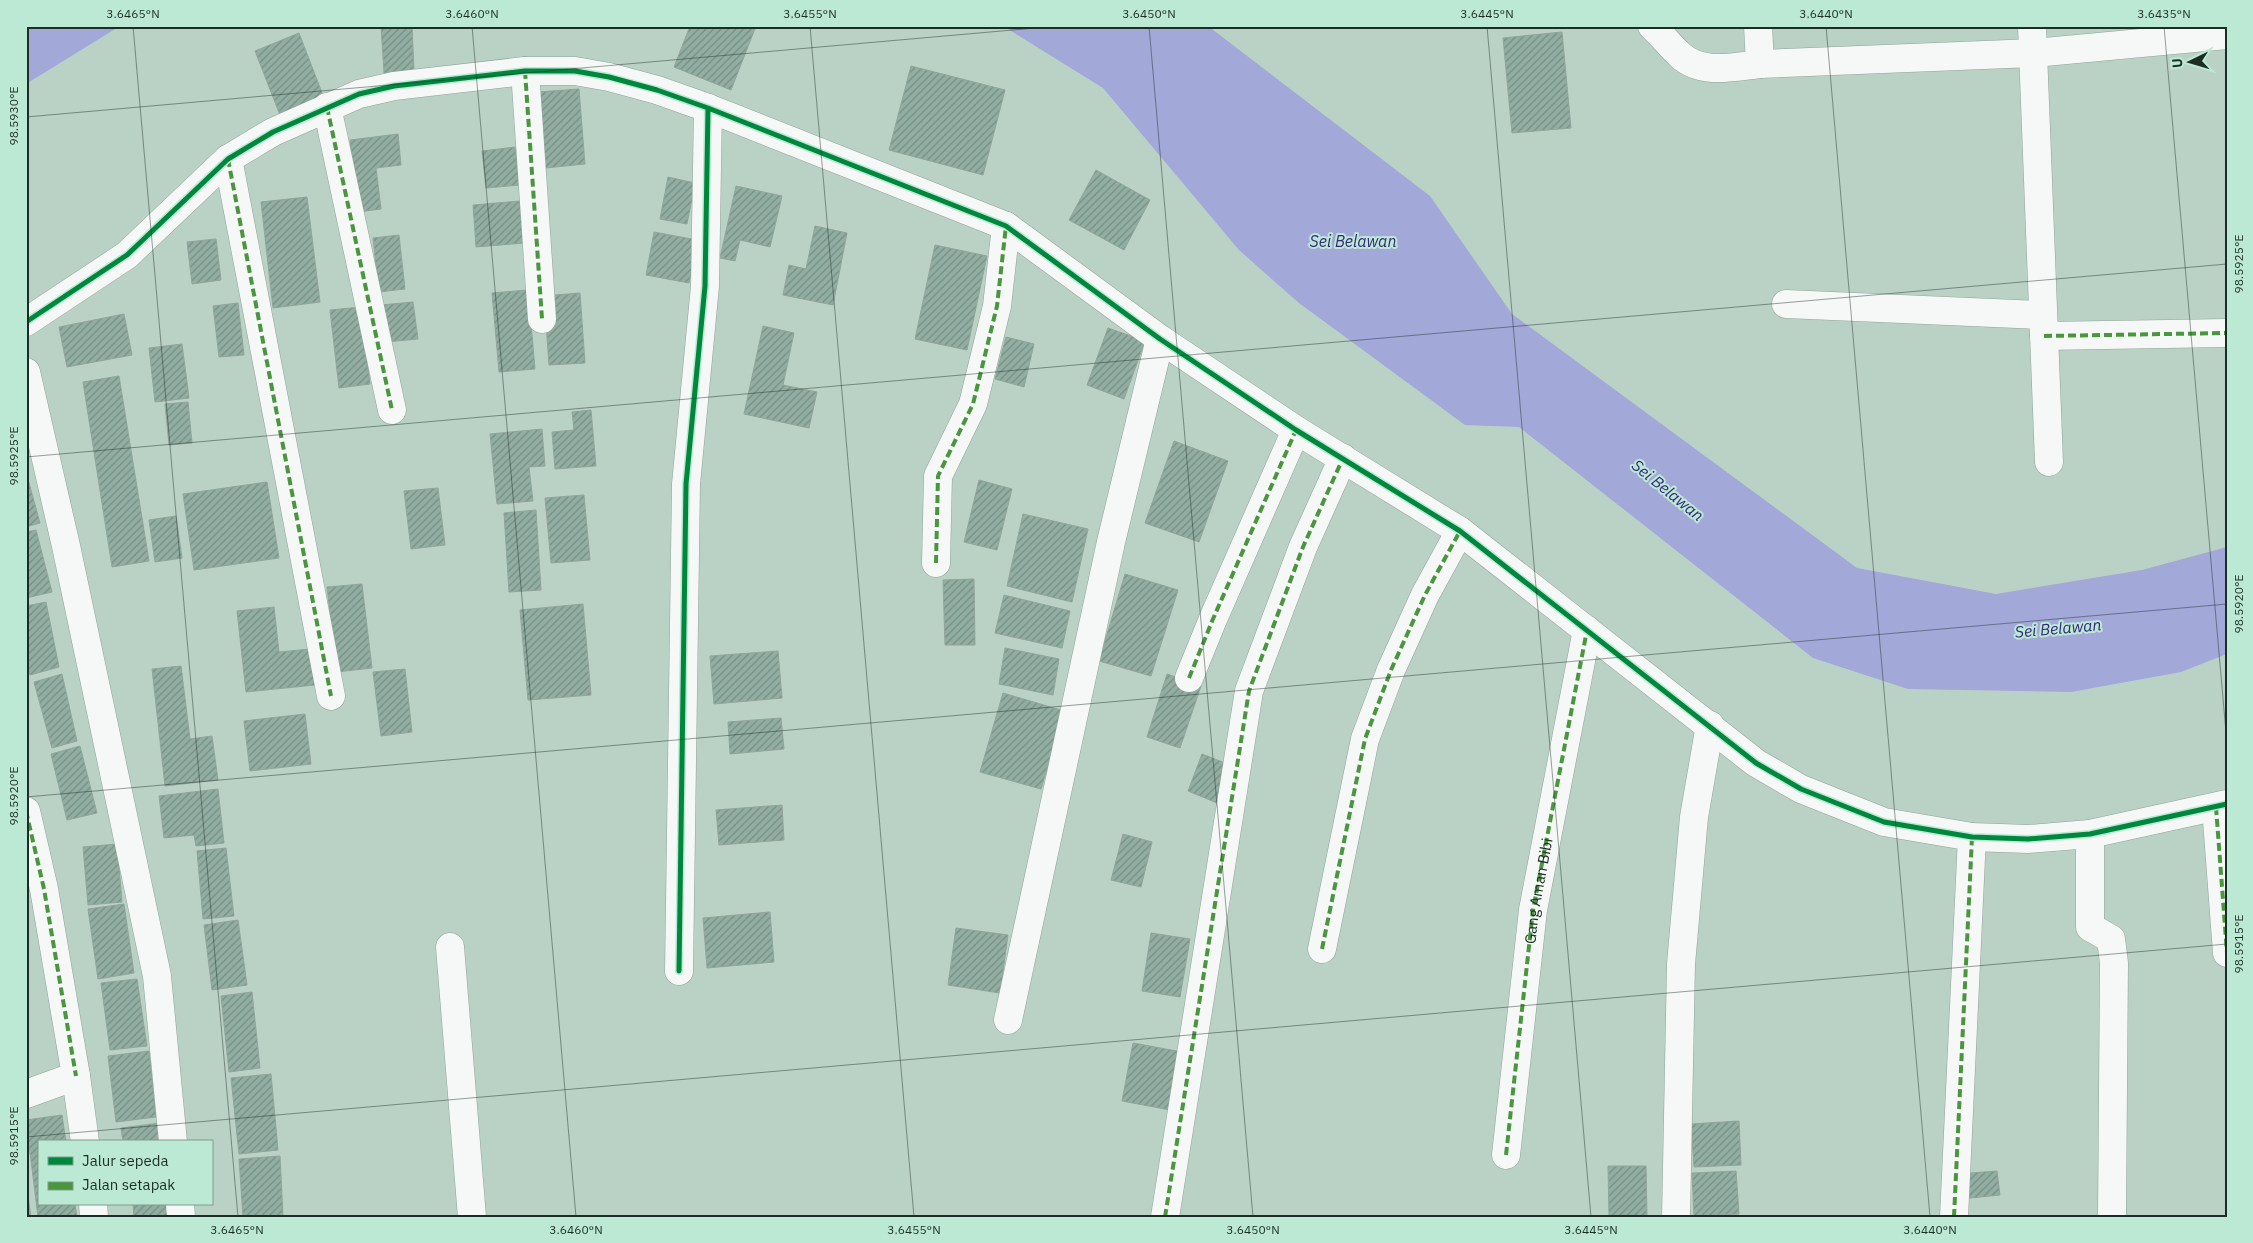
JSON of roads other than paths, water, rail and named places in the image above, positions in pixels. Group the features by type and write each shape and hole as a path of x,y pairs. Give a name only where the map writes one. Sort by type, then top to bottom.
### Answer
{"street":[{"path":"1652,26 1681,56 1694,65 1716,69 1760,64 2034,53 2227,34"},
{"path":"1758,26 1760,64"},
{"path":"2032,26 2049,462"},
{"path":"525,71 542,319"},
{"path":"26,322 127,255 228,159 273,132 359,94 394,86 525,71 574,71 609,77 657,90 708,108 1006,226 1160,339 1296,430 1460,531 1710,725 1756,763 1801,789 1884,822 1972,837 2028,839 2090,834 2221,805 2227,953"},
{"path":"327,107 392,410"},
{"path":"679,971 686,484 705,286 708,108"},
{"path":"228,159 331,696"},
{"path":"936,563 938,476 973,404 996,306 1006,226"},
{"path":"1786,304 2043,325 2227,333"},
{"path":"1008,1020 1111,542 1160,339"},
{"path":"26,372 70,566 157,976 173,1140"},
{"path":"1189,678 1296,430"},
{"path":"1166,1217 1250,691 1303,547 1343,458"},
{"path":"1322,949 1365,739 1399,653 1425,595 1460,531"},
{"name":"Gang Aman Bibi","path":"1506,1155 1533,910 1587,630"},
{"path":"1676,1217 1681,964 1694,817 1710,725"},
{"path":"26,811 44,889 76,1076 85,1140"},
{"path":"2090,834 2090,927 2111,939 2114,963 2112,1217"},
{"path":"1954,1217 1972,837"},
{"path":"450,947 472,1217"},
{"path":"26,1094 76,1076"}],"water":[{"path":"26,26 120,26 26,84"},
{"name":"Sei Belawan","path":"1003,26 1208,26 1430,196 1512,314 1857,568 1996,594 2142,570 2227,547 2227,654 2181,672 2071,692 1908,689 1813,658 1519,427 1465,425 1299,303 1239,250 1103,88"}]}
